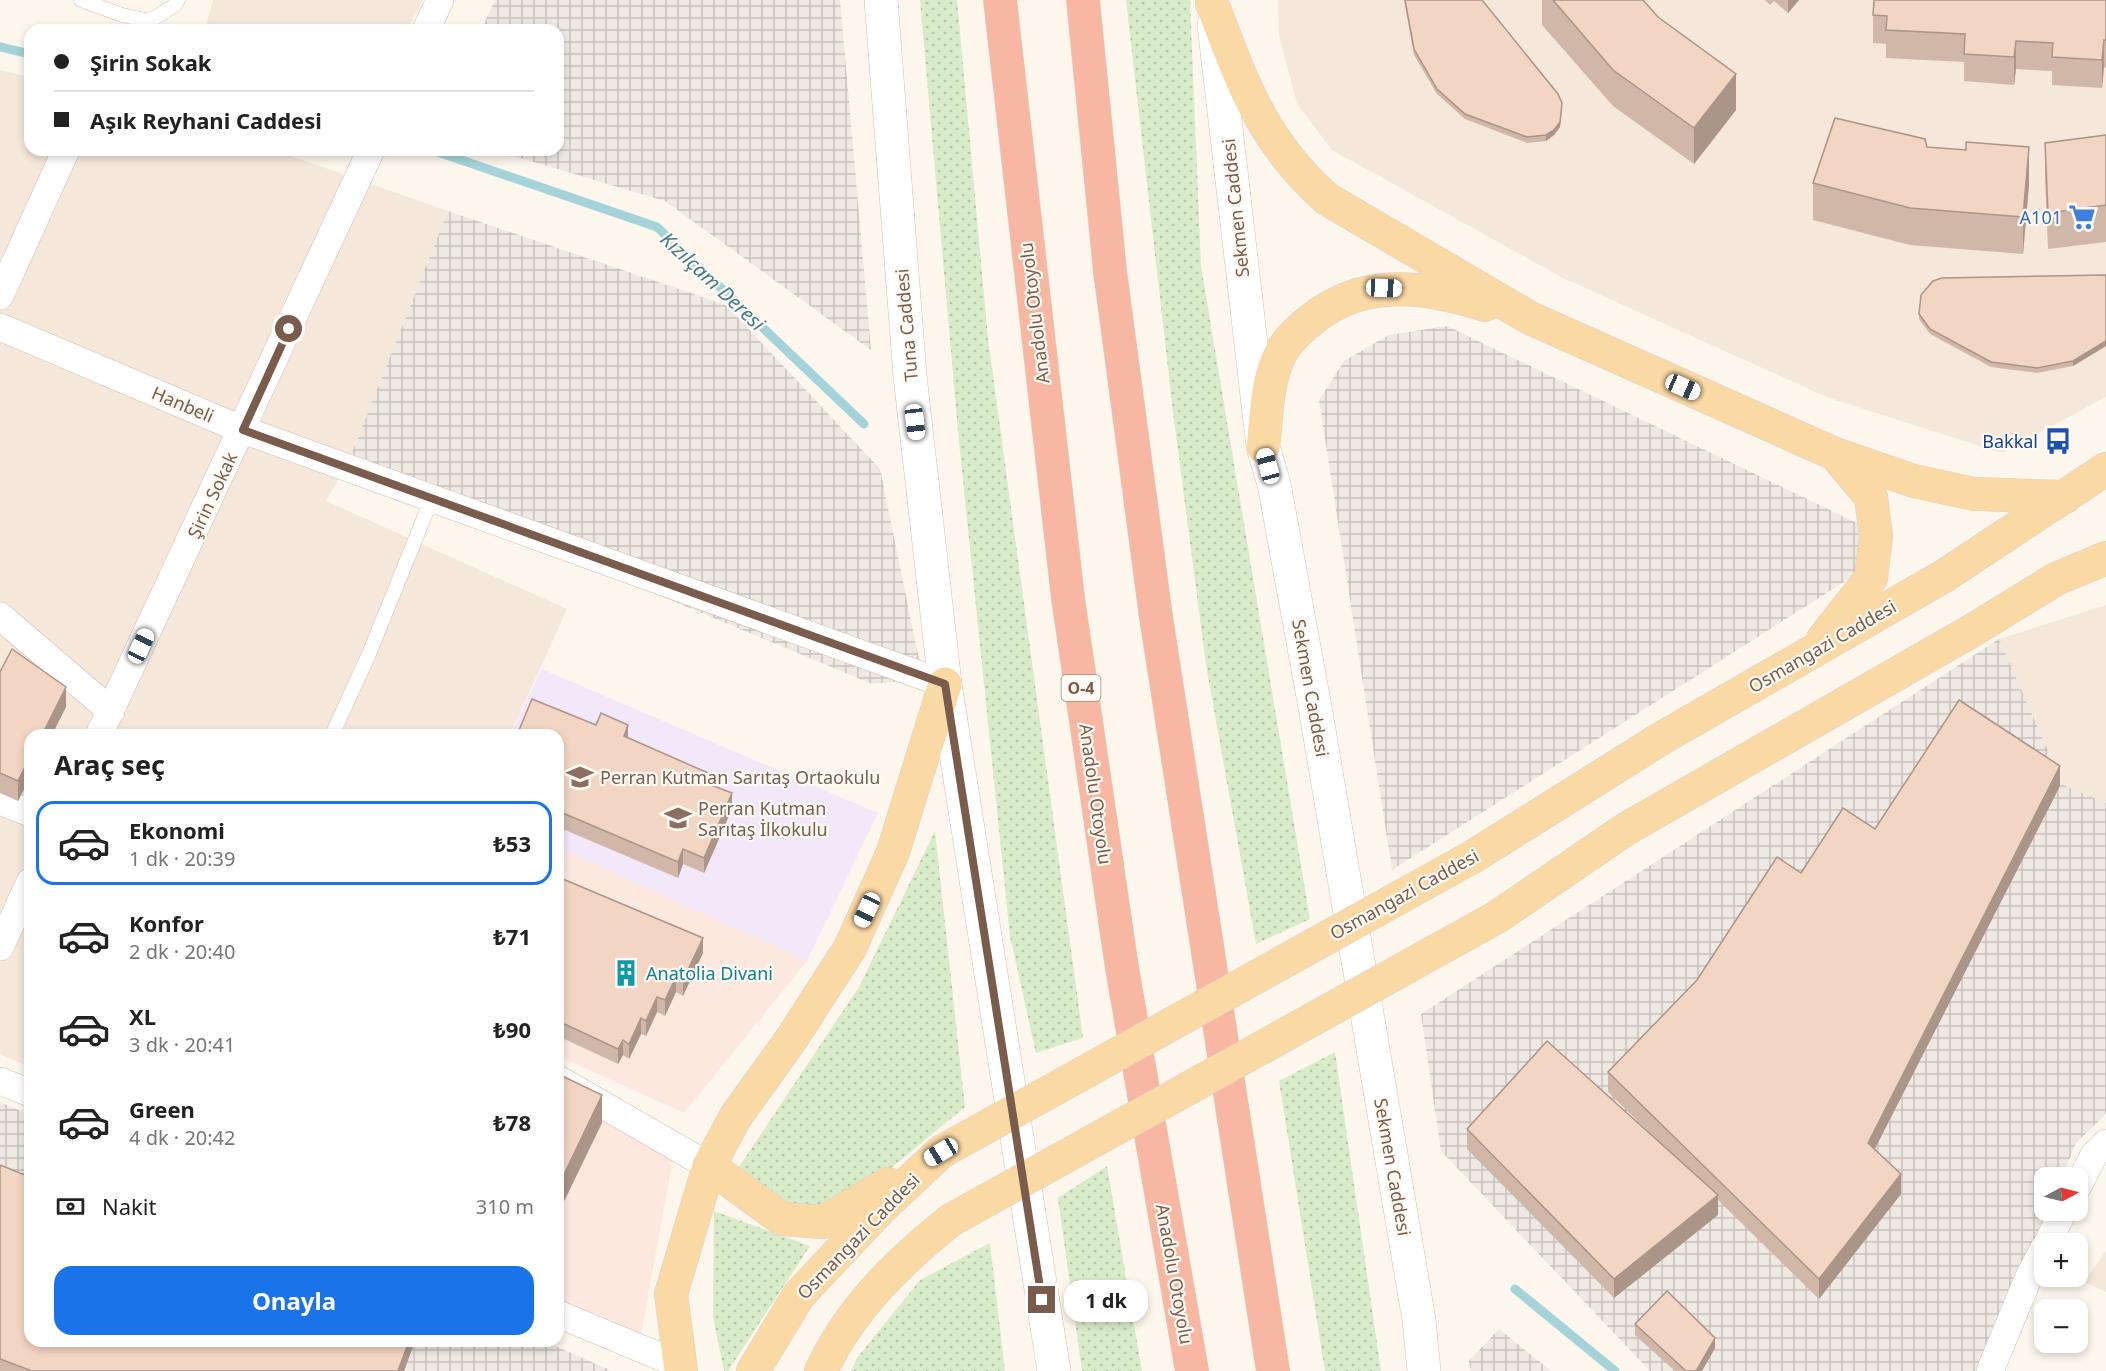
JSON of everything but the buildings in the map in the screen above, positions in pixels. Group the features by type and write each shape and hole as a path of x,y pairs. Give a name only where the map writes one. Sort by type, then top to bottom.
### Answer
{"highway":[{"name":"Anadolu Otoyolu","path":"1000,0 1068,598 1122,968 1192,1371"},
{"path":"1083,0 1110,271 1156,617 1273,1371"}],"main road":[{"name":"Tuna Caddesi","path":"880,0 909,376 945,684 1054,1371"},
{"path":"1212,1 1241,79 1268,132 1298,173 1327,199 1530,318 1835,454 1914,481 1974,494 2065,497"},
{"name":"Sekmen Caddesi","path":"1212,1 1263,447 1274,484 1315,706 1419,1320 1424,1371"},
{"path":"1263,447 1271,380 1281,352 1300,329 1323,310 1354,295 1384,288 1418,289 1447,293 1530,318"},
{"path":"1813,652 1871,578 1876,536 1871,496 1835,454"},
{"name":"Osmangazi Caddesi","path":"753,1371 799,1294 881,1208 941,1152 1474,856 1638,752 1944,576 2106,470"},
{"path":"821,1371 832,1348 882,1280 951,1220 1497,917 1626,829 1973,630 2056,579 2106,558"},
{"path":"680,1368 671,1294 709,1166 736,1116 792,1038 850,948 893,852 945,684"},
{"path":"709,1166 782,1219 823,1222 941,1152"}],"street":[{"path":"429,24 440,0"},
{"path":"0,296 63,156"},
{"name":"Şirin Sokak","path":"102,729 369,156"},
{"name":"Hanbeli","path":"0,327 243,430 945,684"},
{"path":"0,616 111,711"},
{"path":"0,801 24,811"},
{"path":"0,947 24,895"},
{"path":"0,1081 24,1091"},
{"path":"564,1082 709,1166"},
{"path":"2088,1167 2094,1155 2106,1143"},
{"path":"1990,1371 2034,1267"},
{"path":"564,1317 680,1368"},
{"path":"1419,1320 1436,1371"}],"lane":[{"path":"81,0 122,15 150,21 175,5 178,0"},
{"path":"335,729 369,654 432,498"}],"shaded area":[{"path":"213,0 423,0 410,24 207,24"},
{"path":"495,0 840,0 871,350 665,201 514,156 564,156 564,24 484,24"},
{"path":"1278,0 2106,0 2106,397 2002,453 1829,398 1563,278 1332,150 1297,104 1279,35"},
{"path":"0,70 24,76 24,156 291,156 448,211 347,465 326,501 567,609 513,729 24,729 24,1064 0,1054"},
{"path":"448,211 726,305 880,469 923,679 872,684 347,465"},
{"path":"1447,326 1859,524 1861,571 1392,870 1319,400 1344,361 1389,335"},
{"path":"2106,605 2106,803 2063,785 1999,639"},
{"path":"1999,639 2063,785 2106,803 2106,1114 2076,1143 2066,1167 2034,1167 2034,1221 2044,1221 2039,1233 2034,1233 2034,1244 1981,1371 1650,1371 1441,1151 1421,1014"},
{"path":"542,669 878,813 807,961 564,850 564,729 513,729"},
{"path":"564,850 807,961 684,1113 564,1059"},
{"path":"564,1085 677,1136 641,1335 564,1301"},
{"path":"0,1102 24,1112 24,1347 558,1347 612,1371 0,1371"},
{"path":"2106,1251 2106,1292 2088,1284 2088,1276"},
{"path":"1499,1329 1551,1371 1471,1371 1469,1361"}],"green space":[{"path":"920,0 957,0 988,338 1083,1038 1036,1053 1010,936 959,442"},
{"path":"1126,0 1190,0 1201,266 1310,919 1256,944 1206,665 1173,412"},
{"path":"935,831 965,1107 845,1206 790,1209 739,1167 859,987"},
{"path":"1335,1052 1381,1371 1325,1371 1279,1081"},
{"path":"1107,1166 1142,1371 1082,1371 1058,1198"},
{"path":"714,1211 810,1246 728,1371 724,1371 713,1317"},
{"path":"990,1243 1005,1371 851,1371 857,1358 920,1280"}],"waterway":[{"name":"Kızılçam Deresi","path":"0,47 24,53"},
{"name":"Kızılçam Deresi","path":"450,156 657,227 864,424"},
{"name":"Kızılçam Deresi","path":"1515,1289 1615,1371"}],"place":[{"name":"A101","path":"2082,217"},
{"name":"Bakkal","path":"2058,441"},
{"name":"Perran Kutman Sarıtaş Ortaokulu","path":"580,777"},
{"name":"Perran Kutman Sarıtaş İlkokulu","path":"678,818"},
{"name":"Anatolia Divani","path":"626,973"}],"route":[{"path":"289,329 243,430 945,684 1042,1300"}]}
